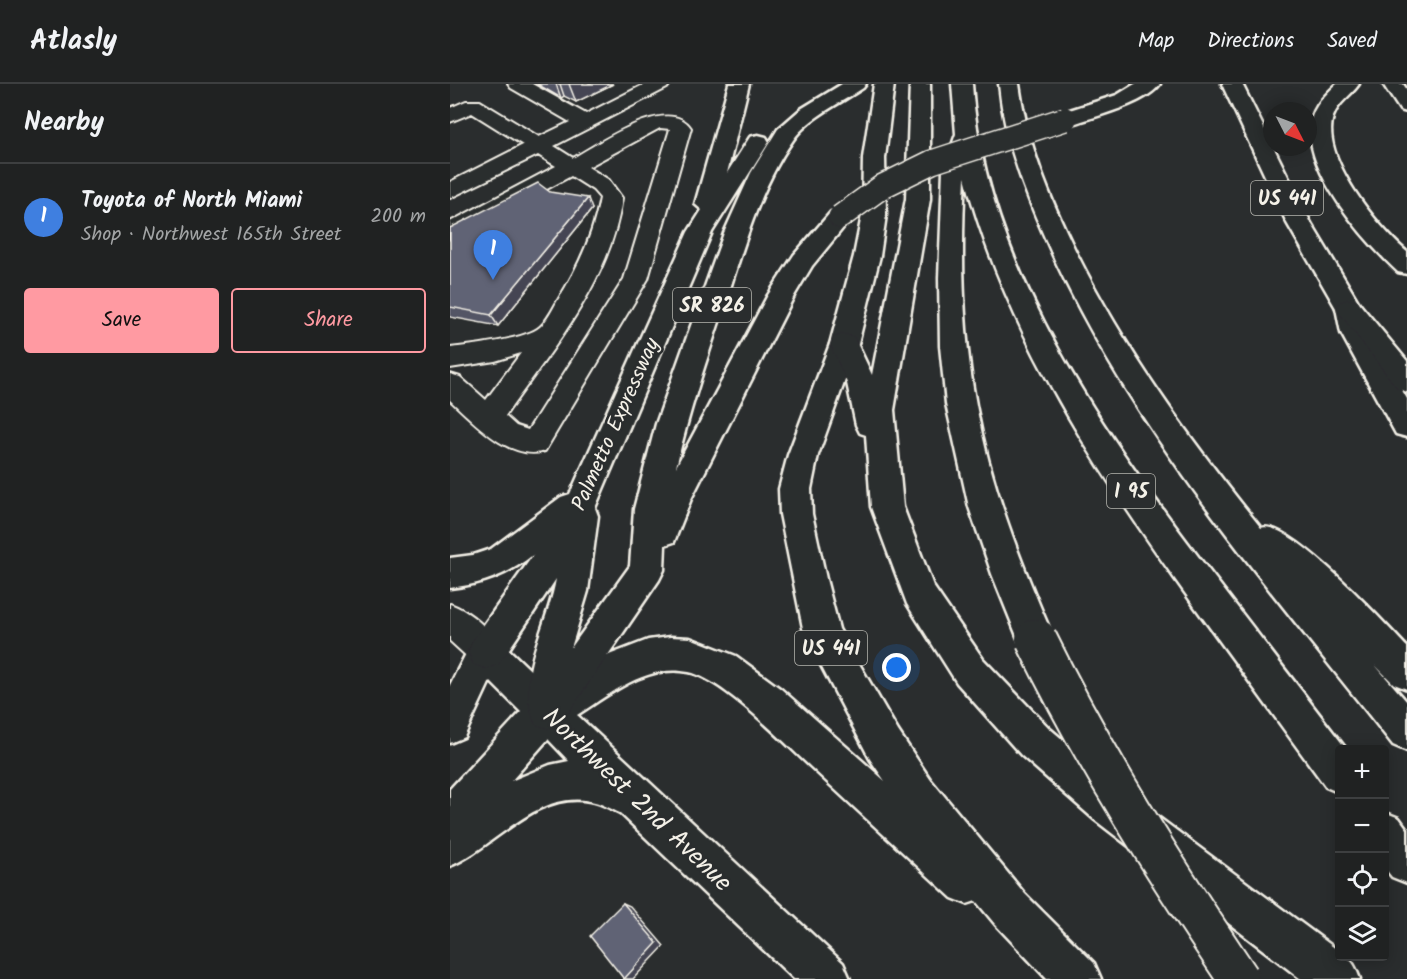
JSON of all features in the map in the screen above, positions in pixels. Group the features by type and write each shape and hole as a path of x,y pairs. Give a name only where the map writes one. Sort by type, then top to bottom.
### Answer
{"main road":[{"path":"700,232 739,84"},
{"name":"Palmetto Expressway","path":"486,652 536,582 585,496 700,232 763,135 783,114 825,84"},
{"name":"SR 826","path":"647,570 650,509 670,424 736,233 762,173 786,134 809,114 856,84"},
{"name":"US 441","path":"884,84 874,158 874,215 869,246 844,344 803,455 795,489 796,514 822,633 884,745 916,793 1010,909 1078,979"},
{"path":"920,84 918,200 879,408 881,461 886,503 897,540 934,621 960,660 1009,717 1046,751 1141,829 1337,979"},
{"name":"I 95","path":"962,84 966,133 981,196 1008,272 1071,395 1152,522 1335,766"},
{"path":"1009,84 1018,134 1035,188 1078,283 1137,386 1182,450 1234,517 1407,732"},
{"path":"450,819 548,711 647,570 675,499 781,295 803,261 840,217 868,195 912,171 991,142 1124,99 1150,84"},
{"name":"US 441","path":"1232,84 1279,184 1348,308 1355,333 1407,426"},
{"path":"1349,84 1330,102 1324,115 1320,128 1327,153 1343,193 1378,238 1407,266"},
{"path":"1393,84 1407,106"},
{"path":"966,133 954,170 953,323 957,380 980,490 1007,570 1054,676 1105,767 1179,888 1239,979"},
{"path":"1348,308 1407,381"},
{"path":"844,344 861,383 881,461"},
{"path":"548,711 549,660 571,591 585,496"},
{"path":"450,573 474,570 503,559 585,496"},
{"path":"1234,517 1305,567 1407,672"},
{"path":"450,724 486,652"},
{"name":"SR 826","path":"450,696 486,652"},
{"name":"Northwest 2nd Avenue","path":"486,652 635,799 827,979"},
{"path":"548,711 622,667 648,657 670,654 690,655 706,660 723,668 768,702 963,880 1010,909"},
{"path":"450,845 522,796 556,783 588,780 635,799"},
{"path":"1389,839 1407,862"}],"street":[{"path":"518,84 586,122"},
{"path":"450,191 660,84"},
{"path":"450,116 473,105 601,185 611,198 608,216 594,257 581,285 489,417"},
{"path":"450,232 656,122 669,121 681,128 644,256 626,298 535,443 513,437 450,384"},
{"path":"594,257 644,256"},
{"path":"450,358 495,352 545,336"},
{"name":"Northwest 2nd Avenue","path":"450,619 486,652"}],"building":[{"path":"538,183 550,192 588,198 491,315 450,307 450,228"},
{"path":"623,903 657,943 624,979 590,936"}],"place":[{"name":"Toyota of North Miami","path":"493,280"}]}
